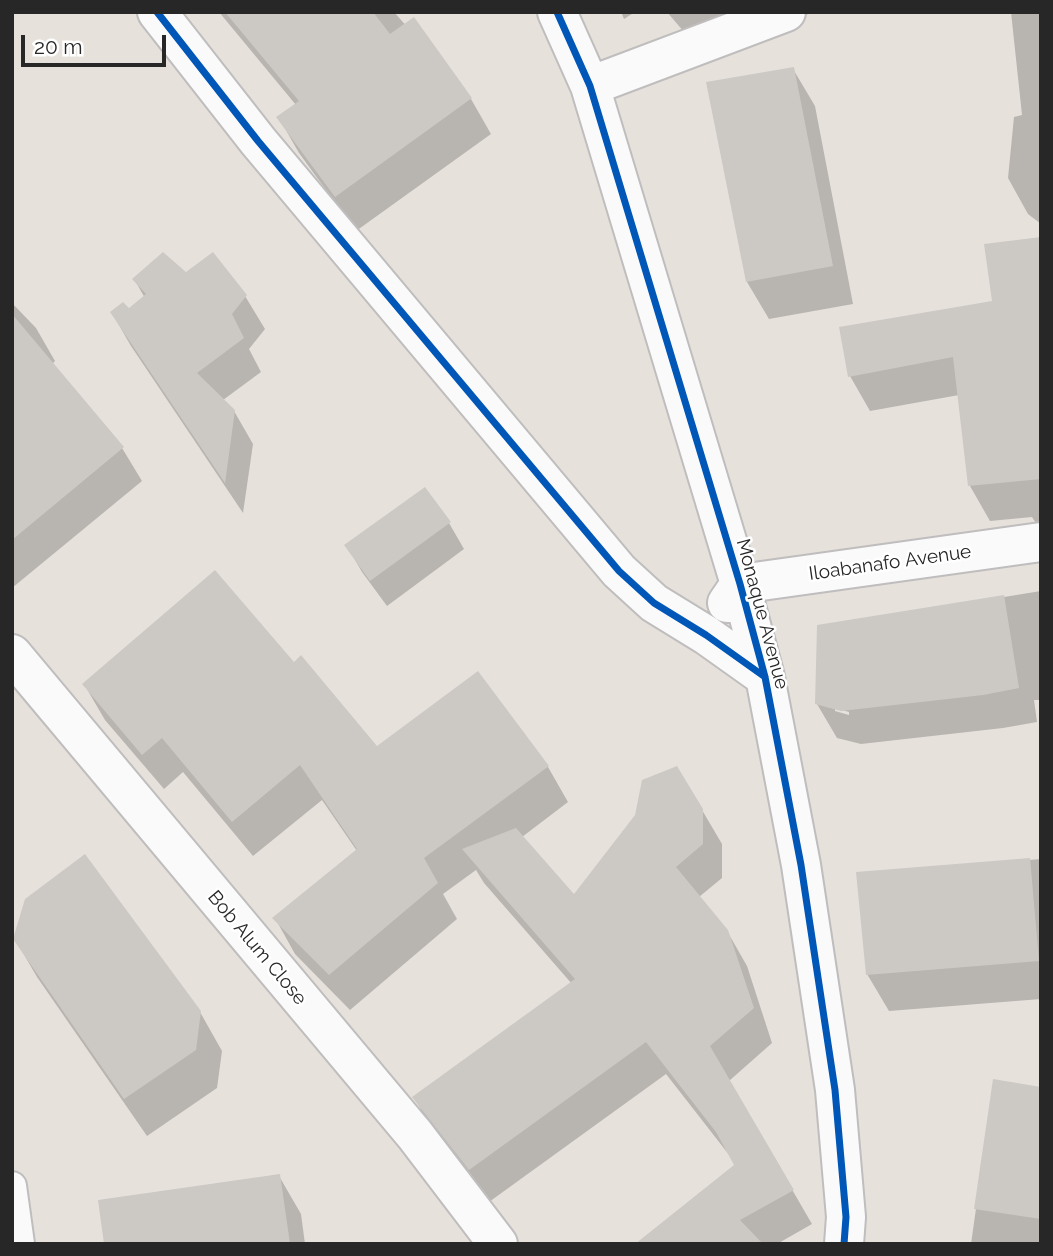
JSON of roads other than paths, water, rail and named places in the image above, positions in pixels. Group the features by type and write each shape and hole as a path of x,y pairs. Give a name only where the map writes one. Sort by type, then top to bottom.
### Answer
{"street":[{"path":"157,12 258,141 619,571 654,603 706,635 765,677"},
{"name":"Monaque Avenue","path":"557,12 590,86 740,584 765,677 801,865 835,1090 846,1217 844,1244"},
{"path":"590,86 786,12"},
{"name":"Iloabanafo Avenue","path":"740,584 1041,542"},
{"path":"706,635 740,584"},
{"name":"Bob Alum Close","path":"12,654 406,1125 498,1244"}],"lane":[{"path":"12,1186 20,1244"}]}
